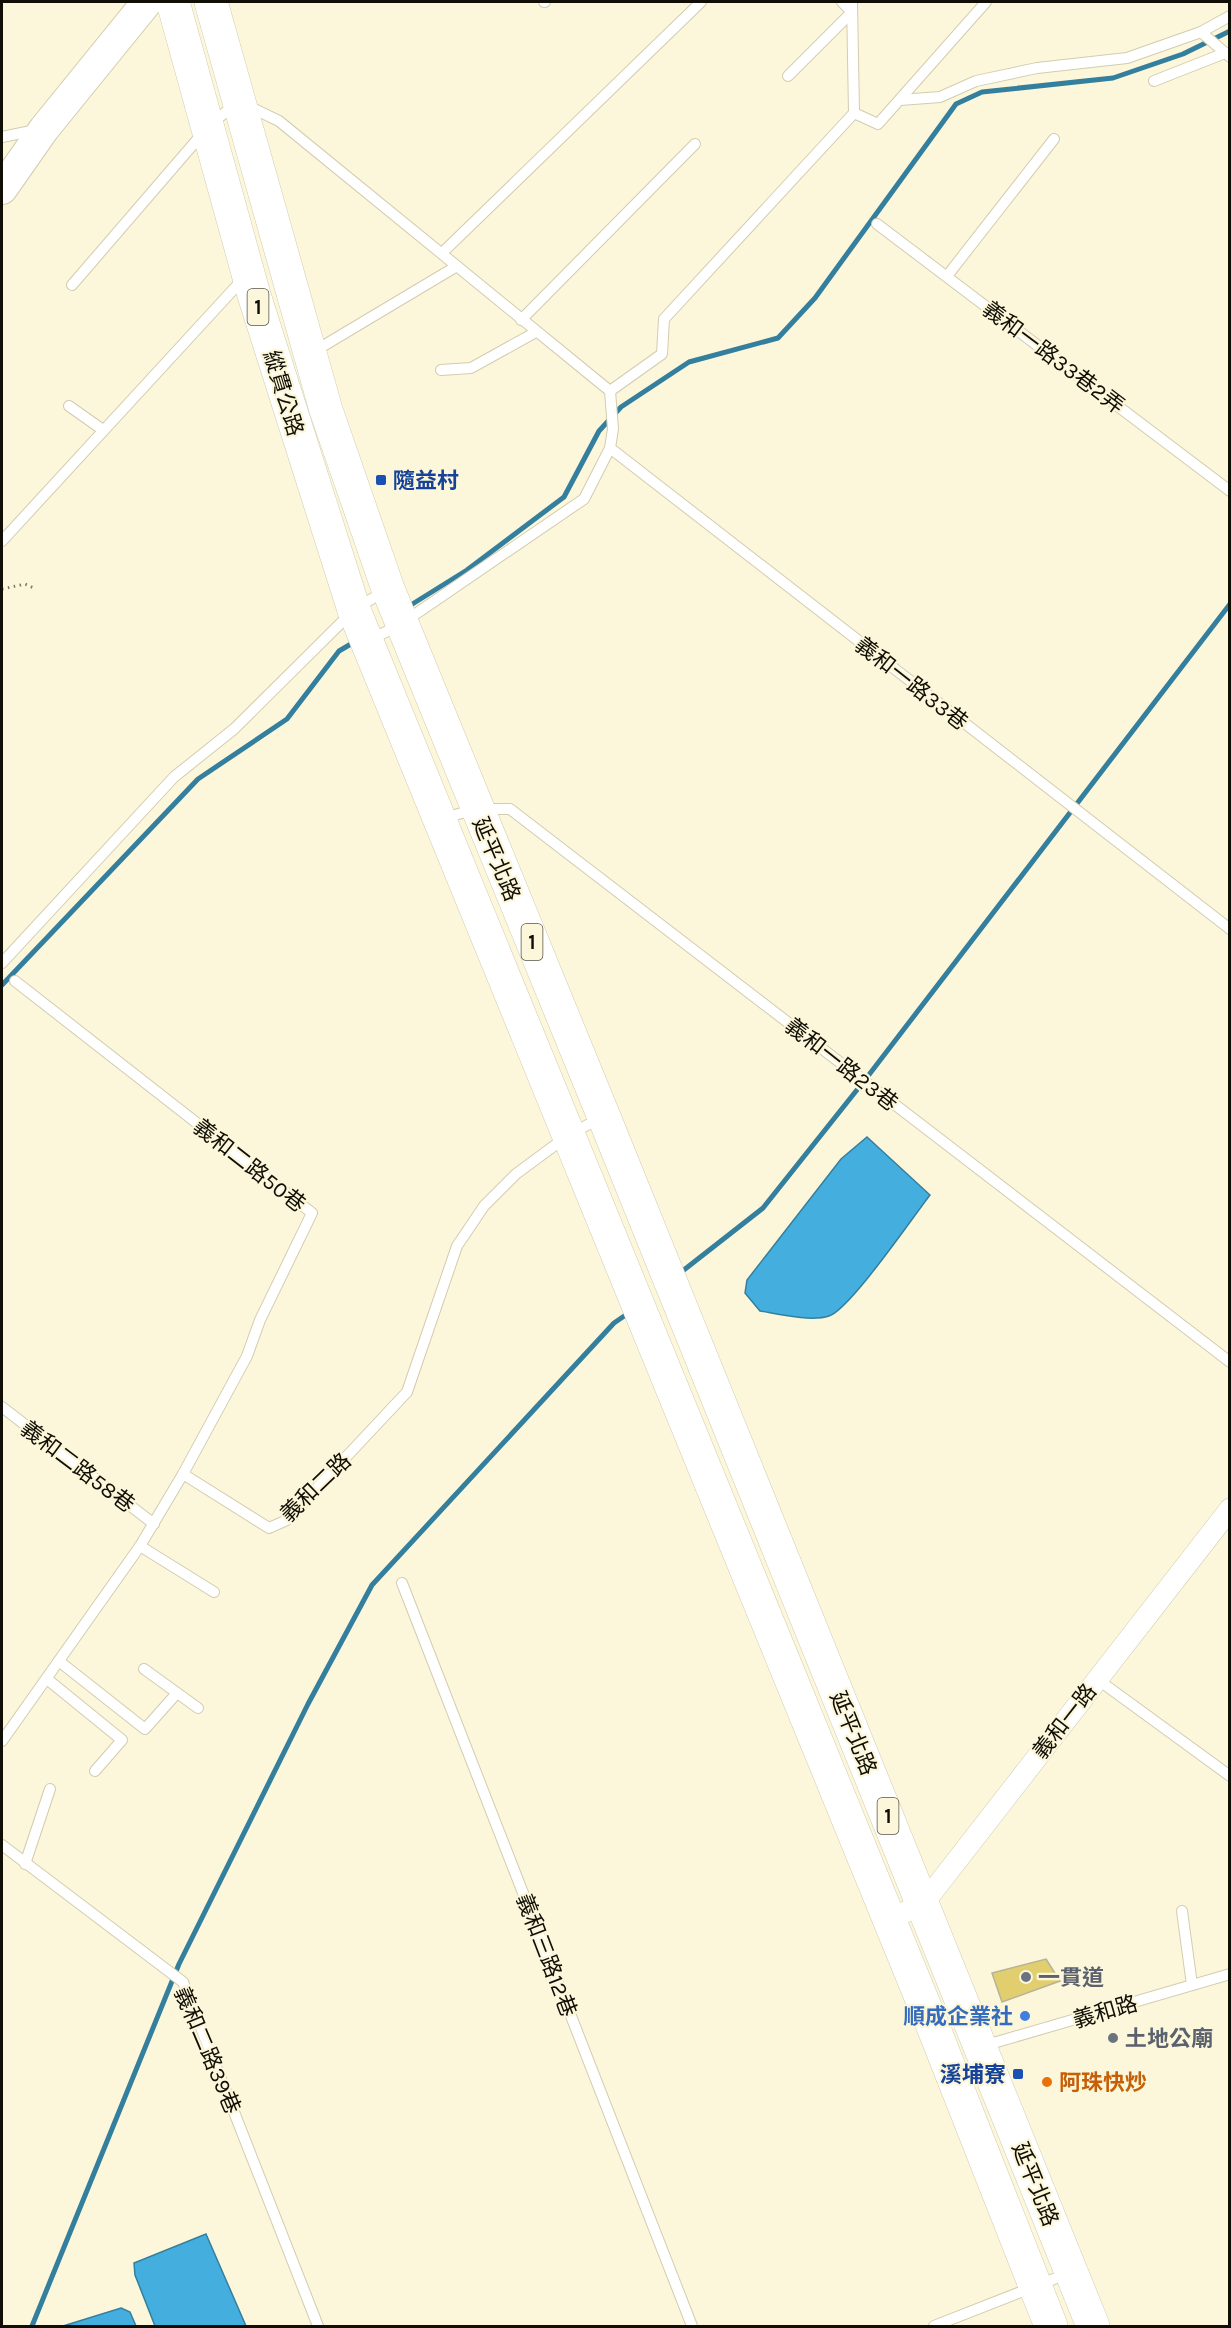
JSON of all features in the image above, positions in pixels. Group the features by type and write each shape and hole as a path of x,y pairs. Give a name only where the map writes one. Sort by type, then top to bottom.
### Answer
{"main road":[{"name":"縱貫公路","path":"173,2 248,274 293,423 354,610"},
{"name":"縱貫公路","path":"211,2 309,354 388,589"},
{"path":"293,423 326,410"},
{"name":"1","path":"388,589 402,624"},
{"name":"1","path":"354,610 368,641"},
{"name":"延平北路","path":"402,624 681,1306 1093,2326"},
{"name":"延平北路","path":"368,641 945,2058 1051,2326"}],"street":[{"path":"2,189 44,129 147,2"},
{"name":"義和一路","path":"888,1920 923,1904 1230,1509"},
{"path":"945,2058 980,2047"}],"lane":[{"path":"442,254 701,2"},
{"path":"842,2 852,7"},
{"path":"854,112 878,124 986,2"},
{"path":"788,76 852,7"},
{"path":"610,391 662,354 664,319 854,112 852,7"},
{"path":"900,100 940,97 976,81 1037,68 1127,58 1201,32 1230,16"},
{"path":"1154,81 1227,55 1201,32"},
{"path":"72,285 209,126 238,102 279,121 610,391 613,408 610,448 584,499 402,624 368,641"},
{"path":"2,137 44,129"},
{"path":"947,276 1054,139"},
{"path":"521,320 694,144"},
{"name":"義和一路33巷2弄","path":"877,224 1230,491"},
{"path":"309,354 458,266"},
{"path":"2,541 248,274"},
{"path":"441,370 471,368 536,332"},
{"path":"69,406 103,430"},
{"name":"義和一路33巷","path":"610,448 1230,929"},
{"path":"2,963 174,777 234,729 354,610 388,589"},
{"name":"義和一路23巷","path":"441,818 476,809 510,809 1230,1362"},
{"name":"義和二路50巷","path":"15,981 312,1213 260,1320 247,1356 183,1474"},
{"name":"義和二路","path":"183,1474 269,1528 287,1520 407,1392 457,1246 484,1206 516,1174 570,1134 604,1117"},
{"name":"義和二路58巷","path":"2,1407 154,1524"},
{"path":"2,1740 60,1662 140,1546 183,1474"},
{"path":"140,1546 214,1592"},
{"name":"義和三路12巷","path":"402,1583 692,2326"},
{"path":"60,1662 145,1729 177,1693"},
{"path":"144,1669 198,1708"},
{"path":"47,1679 122,1740 95,1771"},
{"path":"1097,1679 1230,1776"},
{"path":"25,1864 50,1789"},
{"name":"義和二路39巷","path":"2,1845 183,1982 318,2326"},
{"path":"1182,1911 1192,1985"},
{"name":"義和路","path":"980,2047 1230,1974"},
{"path":"934,2326 1072,2272"}],"path":[{"path":"2,589 25,584 36,589"}],"water":[{"path":"867,1137 930,1195 866,1280 839,1310 822,1318 794,1317 760,1311 745,1293 747,1280 841,1159"},
{"path":"206,2234 246,2326 155,2326 135,2275 134,2263"},
{"path":"121,2308 130,2312 136,2326 63,2326"}],"building":[{"name":"一貫道","path":"1046,1959 1060,1981 1002,2002 992,1973"}],"waterway":[{"path":"406,608 467,570 564,497 599,431 621,407 689,362 778,338 815,298 956,104 982,92 1113,78 1183,54 1230,31"},
{"path":"680,1273 763,1208 868,1076 1230,604"},
{"path":"2,985 198,779 287,719 339,651 356,641"},
{"path":"32,2326 179,1964 308,1704 372,1585 614,1323 630,1312"}],"place":[{"name":"隨益村","path":"381,480"},
{"name":"一貫道","path":"1026,1977"},
{"name":"順成企業社","path":"1025,2016"},
{"name":"土地公廟","path":"1113,2038"},
{"name":"溪埔寮","path":"1018,2074"},
{"name":"阿珠快炒","path":"1047,2082"}]}
